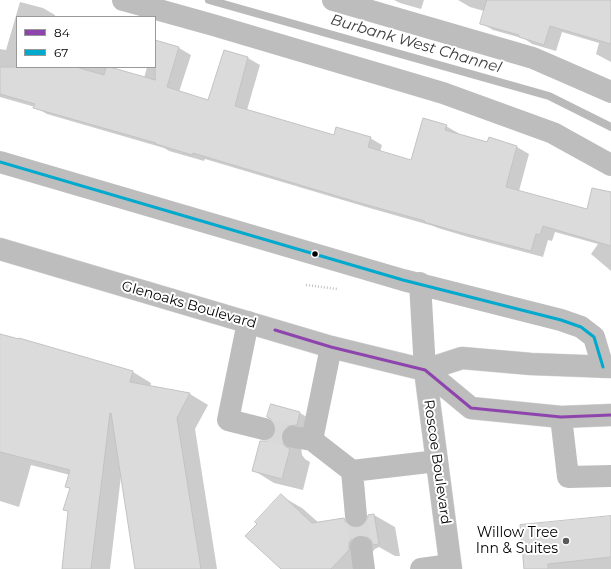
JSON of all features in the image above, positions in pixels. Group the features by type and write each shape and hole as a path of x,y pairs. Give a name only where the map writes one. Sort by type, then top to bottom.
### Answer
{"main road":[{"path":"123,0 443,93 553,133 611,165"},
{"path":"333,0 533,58 611,92"},
{"path":"0,162 403,280 420,283 561,320 581,327 594,337 607,367 531,364 462,358 424,370"},
{"name":"Glenoaks Boulevard","path":"0,249 331,347 424,370 471,408 561,417 611,415"},
{"name":"Roscoe Boulevard","path":"420,283 424,370 450,567"},
{"path":"248,322 228,420 264,429"},
{"path":"331,347 303,439 352,471 437,461"},
{"path":"561,417 568,477 611,476"},
{"path":"352,471 356,516"},
{"path":"361,547 364,569"},
{"path":"421,569 450,567"}],"path":[{"path":"306,285 343,290"}],"building":[{"path":"487,0 611,0 611,44 550,26 544,45 519,37 519,35 480,24"},
{"path":"156,40 179,47 167,87 208,100 224,50 248,57 235,106 334,135 336,127 371,137 368,147 411,160 423,118 447,125 445,130 487,142 489,137 517,146 506,187 587,209 592,188 611,192 611,246 543,226 540,235 536,234 531,251 455,231 193,153 192,155 156,143 33,108 35,104 0,94 0,67 80,68 104,75 106,68 113,68 155,80"},
{"path":"0,334 19,338 133,371 130,382 190,393 177,418 201,569 135,569 110,413 91,569 62,569 68,511 63,510 70,488 65,487 70,470 0,452"},
{"path":"271,404 300,412 297,425 288,426 283,429 281,435 282,442 290,449 282,479 252,471 260,441 268,441 273,438 276,432 276,425 267,417"},
{"path":"281,494 312,523 344,518 350,527 357,528 363,526 367,522 368,515 374,514 379,544 373,545 371,540 366,536 359,535 353,537 349,543 349,550 331,569 281,569 245,536 257,524 255,522"},
{"name":"Willow Tree Inn & Suites","path":"611,516 611,557 548,564 548,569 524,569 520,525"}],"waterway":[{"name":"Burbank West Channel","path":"209,0 549,96 611,127"}],"tunnel":[{"path":"264,429 293,437"},
{"path":"356,516 361,547"}],"transit line":[{"name":"67","path":"0,162 403,280 561,320 581,327 594,337 603,367"},
{"name":"84","path":"275,330 331,347 425,370 471,408 561,417 611,415"}],"place":[{"name":"Willow Tree Inn & Suites","path":"566,541"}]}
